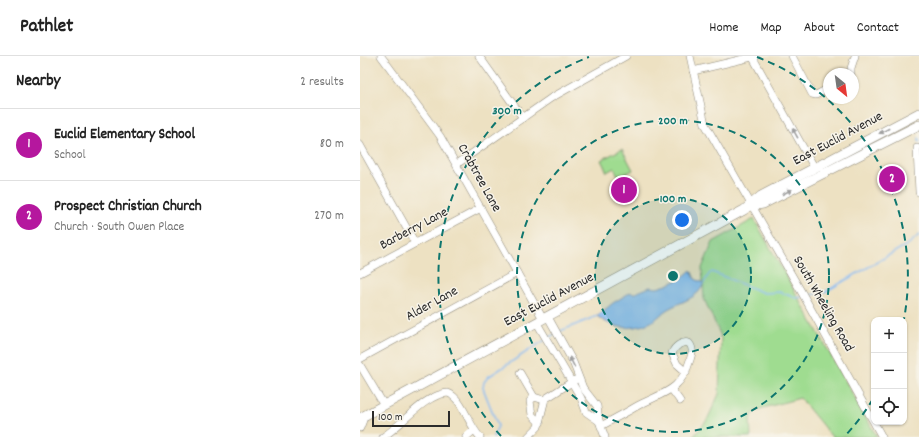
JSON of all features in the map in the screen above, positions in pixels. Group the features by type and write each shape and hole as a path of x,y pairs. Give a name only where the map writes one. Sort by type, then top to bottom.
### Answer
{"main road":[{"name":"East Euclid Avenue","path":"363,416 543,320 751,206 761,196 814,167 919,113"},
{"name":"East Euclid Avenue","path":"751,206 763,204 919,125"}],"street":[{"name":"Crabtree Lane","path":"381,56 436,130 457,164 543,320"},
{"path":"457,164 557,94 626,56"},
{"name":"South Wheeling Road","path":"690,56 704,124 807,301 882,437"},
{"path":"693,71 754,56 814,167"},
{"path":"792,56 812,94 816,95 823,91"},
{"path":"851,68 855,56"},
{"path":"482,57 524,118"},
{"path":"360,145 415,243"},
{"path":"917,148 919,192"},
{"name":"Barberry Lane","path":"360,274 481,208"},
{"name":"Alder Lane","path":"360,359 517,273"},
{"path":"543,320 545,337 573,381 586,412 600,423"},
{"path":"543,320 555,330 573,362 586,393 597,406 600,423 605,437"},
{"path":"360,365 384,405"},
{"path":"600,423 672,390 686,372"},
{"path":"520,373 534,397 544,400"},
{"path":"528,437 536,431 540,423 544,400 573,381"},
{"path":"672,390 680,400"},
{"path":"383,437 422,406 446,393 452,394 457,400 474,430 480,437"},
{"path":"534,397 530,401 532,415 540,423"},
{"path":"360,428 363,416"},
{"path":"466,437 474,430"}],"green space":[{"path":"622,149 633,170 619,177 614,168 607,172 601,160"},
{"path":"754,219 877,437 832,437 800,398 756,410 750,419 751,437 693,437 707,420 719,394 721,336 704,299 702,268 713,242"}],"water":[{"path":"691,270 695,279 704,283 698,293 666,310 651,322 637,327 623,327 610,324 597,316 613,303 631,292 633,294 650,287 657,288 667,285 682,278"}],"waterway":[{"path":"806,296 825,292 910,243 919,235"},
{"path":"704,283 709,274 712,272 764,293 780,292 796,298 802,297"},
{"path":"558,332 597,316"},
{"path":"548,338 555,334"},
{"path":"493,437 498,426 483,388 484,382 488,377 545,340"}],"place":[{"name":"Prospect Christian Church","path":"892,179"},
{"name":"Euclid Elementary School","path":"624,190"}]}
